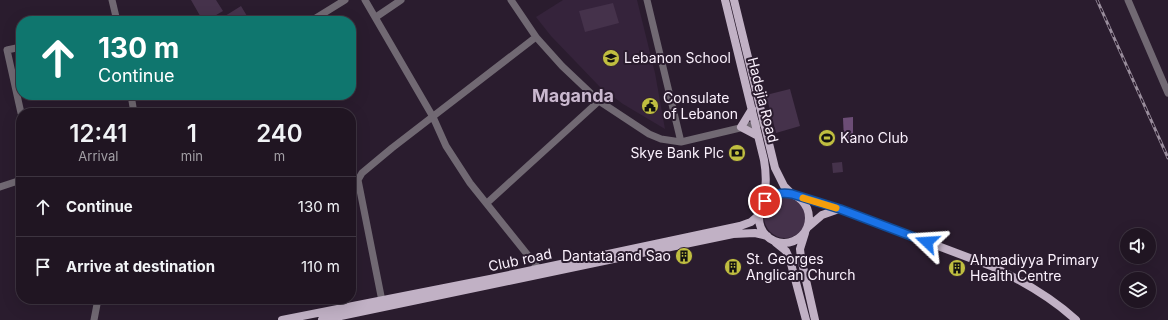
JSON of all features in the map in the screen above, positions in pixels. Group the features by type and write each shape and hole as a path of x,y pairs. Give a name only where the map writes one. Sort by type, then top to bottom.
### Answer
{"main road":[{"name":"Hadejia Road","path":"725,0 764,160 766,174 765,196 760,211"},
{"name":"Hadejia Road","path":"734,0 779,178 784,186 795,195"},
{"path":"752,109 741,127 758,136"},
{"path":"806,320 790,260 781,246 763,232 759,224 760,211 765,201 778,193 795,195 840,209 957,252 1012,276 1032,287 1076,320"},
{"path":"795,195 804,202 808,210 809,219 800,249 800,258 815,320"},
{"path":"322,320 387,302 670,244 733,234 755,233 781,243 794,241 822,215 840,209"},
{"name":"Club road","path":"282,320 387,302 539,269 670,244 751,222 760,211"}],"street":[{"path":"112,0 116,16"},
{"path":"319,16 345,0"},
{"path":"365,0 433,117 446,146 470,183 539,269"},
{"path":"376,18 401,0"},
{"path":"511,0 536,37 562,66 599,101 649,134 661,139 681,142 765,122"},
{"path":"647,0 681,142"},
{"path":"1128,0 1168,93"},
{"path":"387,302 358,180 362,173 368,168 536,37"},
{"path":"16,48 4,51 16,95"},
{"path":"487,203 599,101"},
{"path":"0,187 16,182"},
{"path":"94,320 97,304"}],"shaded area":[{"path":"191,0 216,0 223,11 214,16 200,16"},
{"name":"Lebanon School","path":"563,0 637,0 655,73 665,129 623,104 600,87 551,36 536,17"},
{"path":"613,3 619,23 585,32 579,11"},
{"path":"241,6 247,16 225,16"},
{"path":"790,89 800,126 776,133 766,95"},
{"path":"853,117 853,140 844,141 843,118"},
{"path":"842,162 843,172 833,173 832,163"},
{"path":"785,196 800,202 806,217 800,232 785,238 770,232 764,217 770,202"}],"railway":[{"path":"1097,0 1168,158"}],"slow traffic":[{"path":"803,198 836,208"}],"place":[{"name":"Lebanon School","path":"611,58"},
{"name":"Consulate of Lebanon","path":"650,106"},
{"name":"Kano Club","path":"827,138"},
{"name":"Skye Bank Plc","path":"737,153"},
{"name":"Dantata and Sao","path":"684,256"},
{"name":"St. Georges Anglican Church","path":"733,267"},
{"name":"Ahmadiyya Primary Health Centre","path":"957,268"}],"district":[{"name":"Maganda","path":"573,96"}],"route":[{"path":"765,201 778,193 792,194 840,209 927,242"}]}
